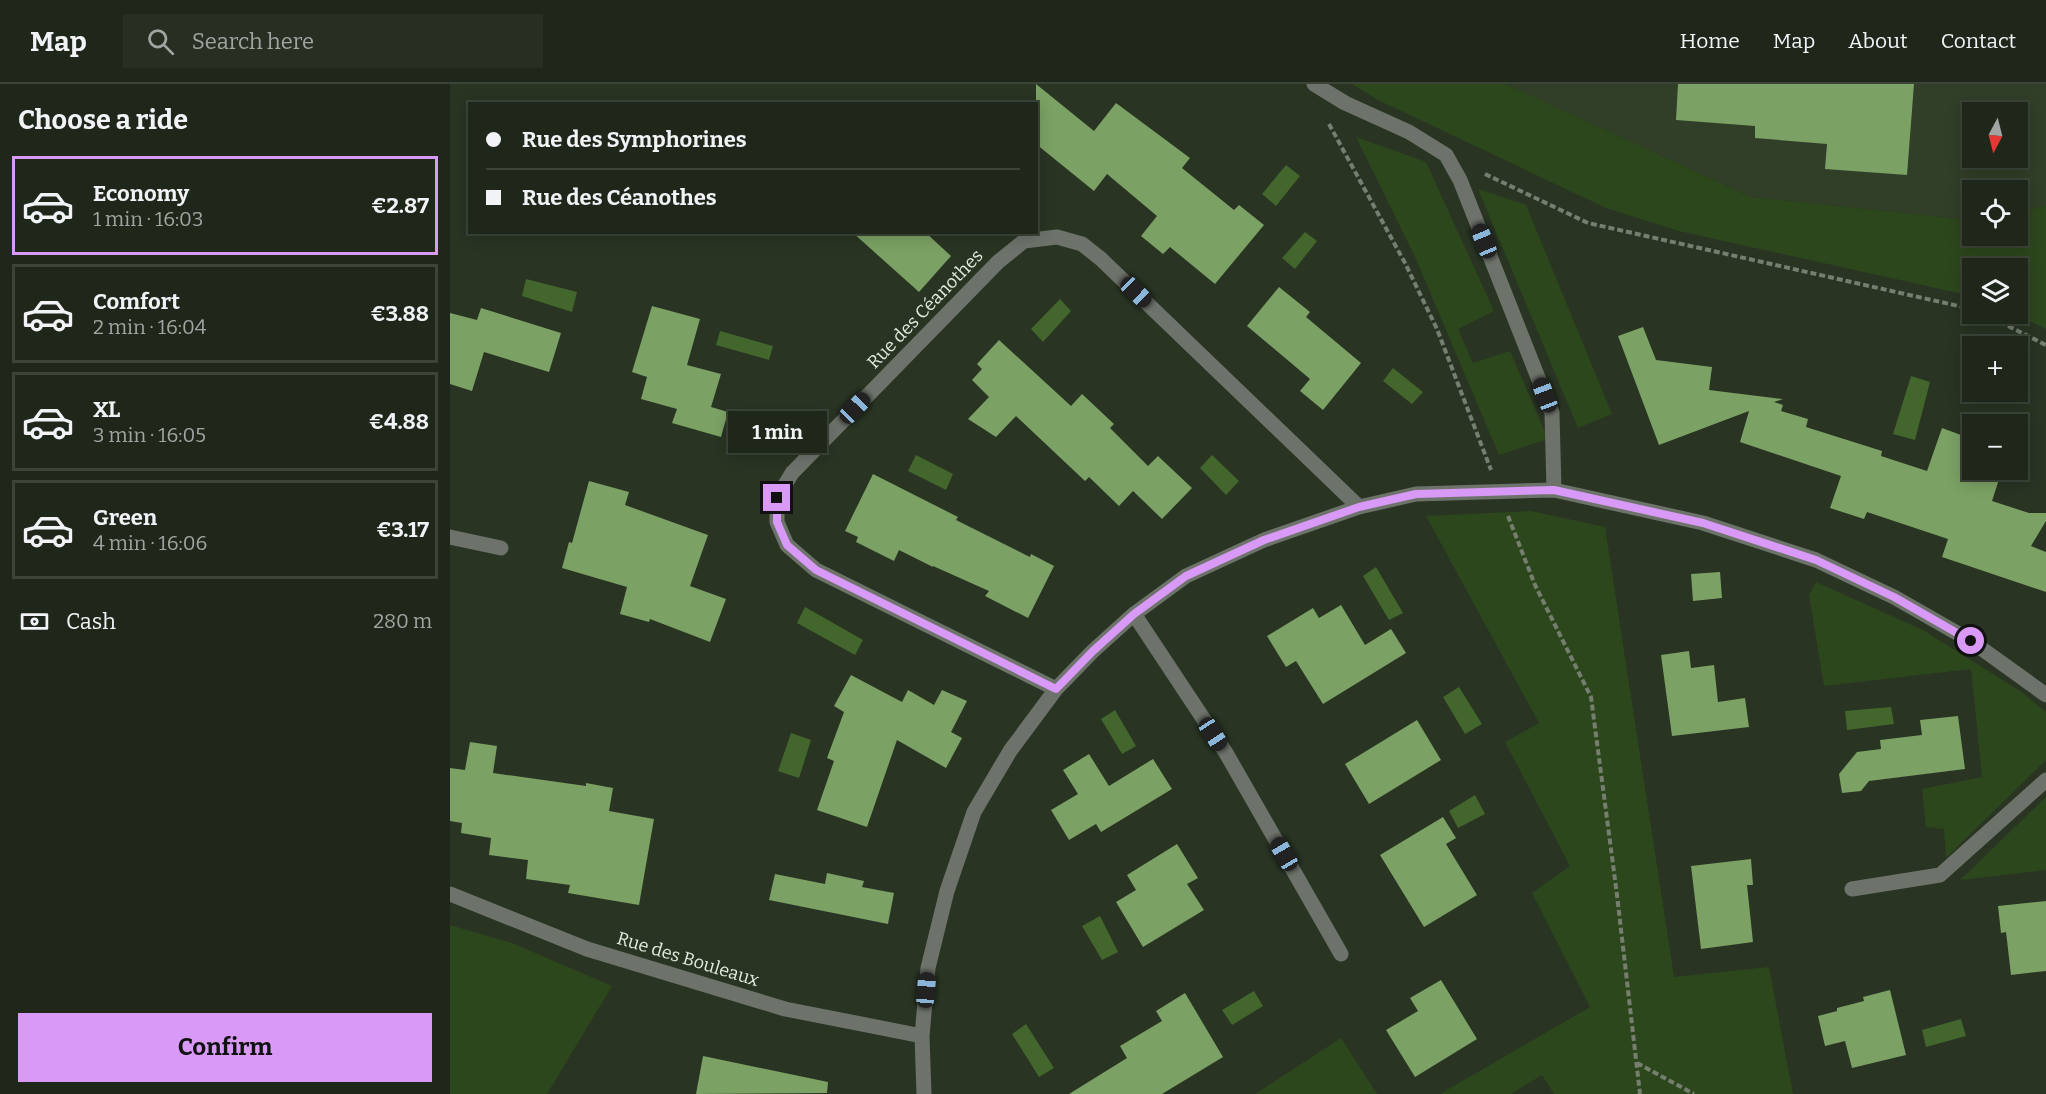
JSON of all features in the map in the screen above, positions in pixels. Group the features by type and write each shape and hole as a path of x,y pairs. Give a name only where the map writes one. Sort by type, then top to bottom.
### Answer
{"street":[{"path":"1316,85 1345,103 1408,132 1446,155 1460,180 1552,413 1554,490"},
{"name":"Rue des Céanothes","path":"1056,689 816,570 787,545 777,522 777,498 792,473 998,262 1024,241 1057,237 1082,244 1101,259 1359,507"},
{"path":"924,1094 922,1036 928,968 947,891 974,812 1010,751 1056,689 1134,614 1186,576 1264,540 1359,507 1416,494 1554,490 1703,523 1816,560 1894,597 1961,636 2046,695"},
{"path":"450,537 501,548"},
{"path":"1134,614 1226,753 1341,954"},
{"path":"1852,889 1940,875 2046,780"},
{"name":"Rue des Bouleaux","path":"450,894 587,949 763,1003 922,1036"}],"path":[{"path":"1316,85 1327,120 1400,253 1437,328 1535,585 1591,697 1640,1094"},
{"path":"1446,155 1588,224 1962,307"},
{"path":"2004,324 2046,345"},
{"path":"1637,1063 1694,1094"}],"shaded area":[{"path":"1352,84 1506,84 1751,197 1962,219 1962,246 2028,246 2028,211 2046,205 2046,329 2028,320 2028,258 1962,258 1962,294 1679,231 1606,208 1378,100"},
{"path":"1506,84 2046,84 2046,205 2028,211 2028,180 1962,180 1962,219 1751,197"},
{"path":"1356,137 1426,162 1494,311 1458,329 1473,363 1510,351 1548,439 1499,455 1416,259"},
{"path":"1286,165 1300,176 1276,206 1262,194"},
{"path":"1478,189 1526,205 1612,414 1578,428"},
{"path":"1305,232 1317,241 1295,269 1282,258"},
{"path":"526,279 577,292 572,312 522,296"},
{"path":"1060,299 1071,311 1043,342 1031,329"},
{"path":"720,331 773,346 769,360 716,345"},
{"path":"1393,368 1423,392 1412,404 1383,381"},
{"path":"1911,376 1930,382 1915,440 1893,434"},
{"path":"916,455 953,474 946,490 908,471"},
{"path":"1212,455 1239,481 1226,495 1200,468"},
{"path":"1531,511 1605,527 1674,977 1769,967 1793,1094 1554,1094 1542,1075 1511,1094 1440,1094 1590,1007 1532,893 1570,866 1505,742 1539,723 1426,516"},
{"path":"1376,567 1403,613 1389,620 1363,576"},
{"path":"1816,582 1923,630 2023,693 2046,712 2046,760 1946,858 1944,829 1926,827 1922,789 1982,777 1971,669 1824,686 1809,595"},
{"path":"805,607 863,640 855,655 797,623"},
{"path":"1459,687 1482,724 1465,734 1443,697"},
{"path":"1891,707 1894,724 1847,730 1845,711"},
{"path":"1115,710 1136,746 1122,754 1101,719"},
{"path":"791,733 811,740 799,778 778,771"},
{"path":"1475,795 1485,814 1458,828 1449,811"},
{"path":"2046,797 2046,870 1960,880"},
{"path":"1100,916 1118,952 1102,960 1082,926"},
{"path":"450,925 512,943 612,986 547,1094 450,1094"},
{"path":"1254,991 1263,1006 1232,1025 1222,1010"},
{"path":"1961,1019 1966,1036 1926,1047 1922,1030"},
{"path":"1026,1024 1054,1068 1039,1077 1012,1034"},
{"path":"1341,1038 1377,1094 1255,1094"}],"building":[{"path":"1036,84 1094,131 1116,103 1190,158 1182,168 1234,210 1239,205 1264,225 1215,284 1170,247 1163,254 1141,236 1157,216 1107,174 1094,191 1038,146 1038,102 1036,102"},
{"path":"1678,84 1914,84 1907,175 1825,169 1827,144 1755,138 1755,126 1676,120"},
{"path":"854,234 927,234 951,256 919,292"},
{"path":"1279,287 1310,312 1306,317 1361,363 1323,410 1300,391 1310,379 1247,326"},
{"path":"652,306 700,319 687,365 721,374 711,407 728,412 721,437 672,423 677,409 641,399 647,377 632,372"},
{"path":"481,308 561,333 549,372 484,352 472,391 450,384 450,313 477,320"},
{"path":"1643,327 1656,360 1712,367 1709,390 1783,399 1774,402 1783,405 1781,411 1808,419 1806,427 1882,451 1881,456 1927,471 1942,428 1962,435 1962,480 1999,480 1992,501 2029,513 2046,513 2046,521 2031,546 2046,552 2046,592 1942,557 1948,539 1867,512 1864,519 1830,508 1841,476 1740,442 1749,411 1659,445 1618,336"},
{"path":"999,340 1071,406 1082,394 1114,424 1110,428 1148,466 1158,456 1192,488 1162,519 1133,491 1119,506 1089,477 1085,481 1016,416 996,437 968,419 989,397 972,380 982,369 977,364"},
{"path":"873,474 958,517 956,520 1030,557 1031,554 1054,566 1028,618 985,596 989,591 899,550 894,561 856,542 858,537 845,531"},
{"path":"589,481 629,492 625,505 708,535 690,586 726,599 710,642 650,619 649,622 620,614 627,587 562,568 569,542 572,543"},
{"path":"1720,572 1722,598 1693,601 1691,574"},
{"path":"1341,605 1365,645 1391,629 1406,653 1323,704 1296,661 1286,667 1267,636 1313,608 1319,618"},
{"path":"1689,651 1691,668 1714,665 1718,702 1745,698 1749,727 1672,736 1661,655"},
{"path":"851,675 902,702 908,690 934,705 942,690 967,701 951,732 962,738 946,768 897,740 867,827 817,810 834,761 827,758 844,712 834,706"},
{"path":"1958,716 1965,769 1869,781 1861,791 1842,793 1839,774 1857,752 1881,749 1880,740 1922,735 1920,720"},
{"path":"1417,720 1441,760 1369,804 1345,764"},
{"path":"470,742 497,746 493,773 613,788 609,811 654,819 639,905 568,893 570,885 526,879 528,860 489,855 491,838 461,833 462,823 450,821 450,768 465,770"},
{"path":"1089,754 1109,786 1153,759 1172,789 1101,832 1096,824 1069,840 1051,810 1078,794 1063,770"},
{"path":"1443,817 1456,838 1446,844 1477,895 1424,927 1380,855"},
{"path":"1177,844 1198,878 1187,884 1204,910 1143,947 1116,902 1136,890 1127,875"},
{"path":"1751,859 1753,885 1747,885 1753,942 1701,949 1691,866"},
{"path":"827,873 864,881 862,887 894,893 888,924 769,900 775,874 825,884"},
{"path":"2046,901 2046,971 2011,975 2006,932 2001,933 1998,906"},
{"path":"1441,980 1477,1039 1415,1077 1386,1030 1418,1011 1410,998"},
{"path":"1890,990 1906,1055 1852,1068 1845,1041 1825,1046 1818,1016 1864,1001 1863,997"},
{"path":"1185,993 1223,1057 1162,1094 1069,1094 1127,1058 1120,1046 1162,1021 1156,1011"},
{"path":"703,1056 828,1082 827,1093 696,1094"}],"route":[{"path":"777,498 777,522 787,545 816,570 1056,689 1134,614 1186,576 1264,540 1359,507 1416,494 1554,490 1703,523 1816,560 1894,597 1971,641"}]}
